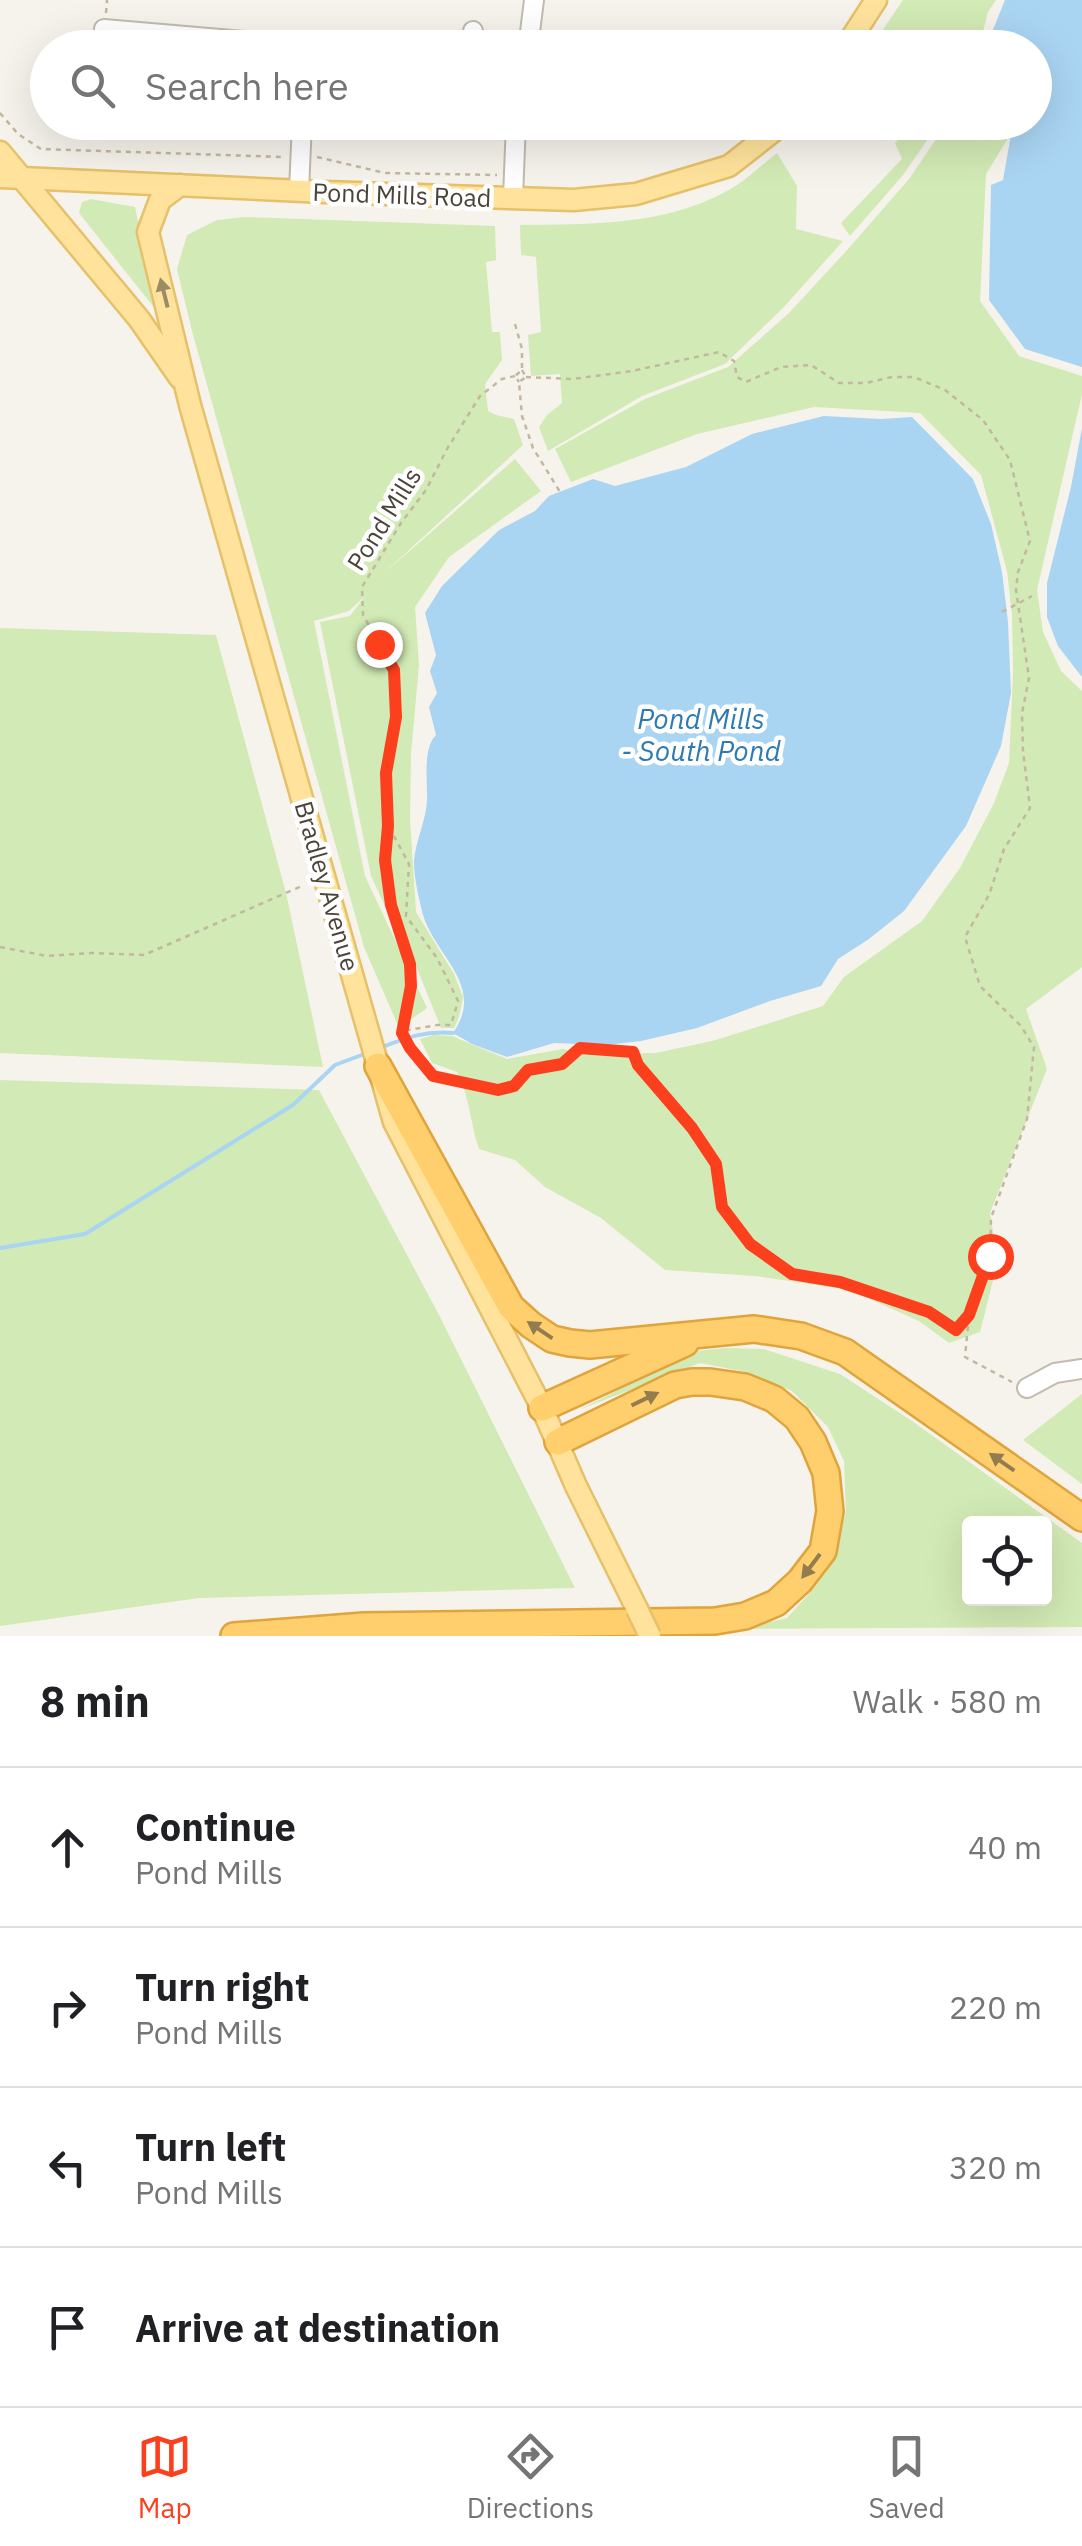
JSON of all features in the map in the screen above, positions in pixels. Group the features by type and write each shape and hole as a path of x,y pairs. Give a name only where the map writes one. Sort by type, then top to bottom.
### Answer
{"highway":[{"path":"378,1066 512,1307 552,1339 580,1344 754,1329 801,1336 845,1352 1082,1518"},
{"path":"542,1408 704,1335"},
{"path":"234,1636 364,1626 715,1620 744,1616 776,1604 800,1582 823,1551 830,1512 826,1473 797,1418 774,1399 745,1388 710,1382 675,1385 558,1442"}],"main road":[{"path":"857,30 876,0"},
{"name":"Pond Mills Road","path":"11,177 574,200 636,194 729,166 762,140"},
{"name":"Bradley Avenue","path":"0,152 11,177 139,318 186,388 394,1122 542,1408 650,1636"},
{"path":"180,185 160,200 148,232 186,388"}],"street":[{"path":"530,30 534,0"},
{"path":"104,29 116,30"},
{"path":"300,191 301,140"},
{"path":"513,198 515,140"},
{"path":"1027,1388 1055,1373 1082,1369"}],"path":[{"path":"0,113 18,134 42,150 320,157 386,172 514,176"},
{"path":"515,324 526,377"},
{"path":"519,382 526,377 573,380 719,352 734,361 737,378 746,382 781,367 810,365 840,383 914,377 945,390 983,420 1010,460 1030,541 1018,572 1016,590 1029,678 1022,713 1030,808 1004,849 989,895 965,938 980,986 1021,1026 1034,1046 1027,1120 991,1218 990,1256 969,1315 965,1357 1027,1388"},
{"name":"Pond Mills","path":"403,1031 411,986 410,964 391,905 385,860 386,773 396,717 394,670 363,615 362,588 426,490 480,396 522,370"},
{"path":"514,376 519,382 522,416 533,448 560,492"},
{"path":"1002,612 1032,596"},
{"path":"388,826 409,864 406,916 436,958 458,1001 451,1025 402,1033 433,1076 498,1090 514,1086 528,1070 562,1064 580,1048 633,1052 638,1065 692,1128 716,1164 722,1207 750,1244 792,1274 840,1282 929,1312 956,1330 969,1315"},
{"path":"0,947 47,956 144,955 302,886"}],"green space":[{"path":"903,0 996,0 983,30 883,30"},
{"path":"927,140 903,175 850,236 841,223 902,159 895,143"},
{"path":"935,140 1007,140 986,174 980,301 1019,356 1082,376 1082,394 1037,590 1043,632 1061,671 1082,691 1082,967 1026,1009 1047,1069 990,1213 998,1261 980,1332 949,1343 919,1321 850,1290 755,1276 665,1270 601,1218 545,1187 515,1160 479,1149 457,1072 432,1063 420,1039 452,1036 507,1059 563,1049 581,1054 656,1053 716,1040 823,1006 844,977 922,921 960,868 994,803 1009,763 1012,614 1007,571 981,475 920,413 814,407 697,434 571,482 555,449 645,399 728,367 789,313 909,179"},
{"path":"777,153 797,186 796,229 843,241 783,308 725,364 642,396 548,451 539,427 562,403 560,374 531,376 528,335 541,332 536,257 521,255 520,225 626,221 678,211 734,187"},
{"path":"91,199 135,207 156,310 79,213 82,202"},
{"path":"244,217 495,226 496,260 486,262 492,332 500,332 502,360 485,384 488,411 514,419 523,445 382,575 515,459 541,491 449,557 415,607 419,665 410,819 416,912 454,974 463,997 454,1028 441,1028 410,951 402,943 371,876 320,622 350,616 365,596 349,611 314,621 365,876 427,1008 399,1028 364,947 192,331 177,269 187,235 217,220"},
{"path":"0,628 216,635 286,893 323,1067 0,1053"},
{"path":"0,1080 319,1090 438,1313 575,1588 199,1598 0,1626"},
{"path":"764,1349 840,1374 1044,1516 962,1516 962,1606 1052,1606 1052,1521 1082,1543 1082,1627 739,1629 787,1618 834,1560 846,1511 844,1461 828,1427 792,1391 746,1372 700,1363 581,1409 695,1351"},
{"path":"1082,1394 1082,1484 1023,1440"}],"water":[{"path":"1005,0 1082,0 1082,367 1025,349 989,300 991,185 1003,180 1010,140 1052,140 1052,30 993,30"},
{"name":"Pond Mills - South Pond","path":"824,416 912,417 973,479 991,524 1008,622 1011,693 1001,746 966,826 904,911 838,959 821,986 697,1028 641,1041 606,1045 554,1043 507,1057 453,1033 462,1016 461,986 423,915 414,868 426,809 427,757 436,735 429,707 437,693 430,671 436,655 425,613 442,586 499,530 535,511 549,496 593,479 615,486 686,467 752,434"},
{"path":"1082,428 1082,677 1058,646 1047,617 1047,583"}],"waterway":[{"path":"380,1048 425,1034 453,1033"},
{"path":"0,1248 85,1234 293,1105 335,1065 367,1053"}],"route":[{"path":"379,644 394,670 396,717 386,773 385,860 391,905 410,964 411,986 402,1033 433,1076 498,1090 514,1086 528,1070 562,1064 580,1048 633,1052 638,1065 692,1128 716,1164 722,1207 750,1244 792,1274 840,1282 929,1312 956,1330 969,1315 990,1256"}]}
